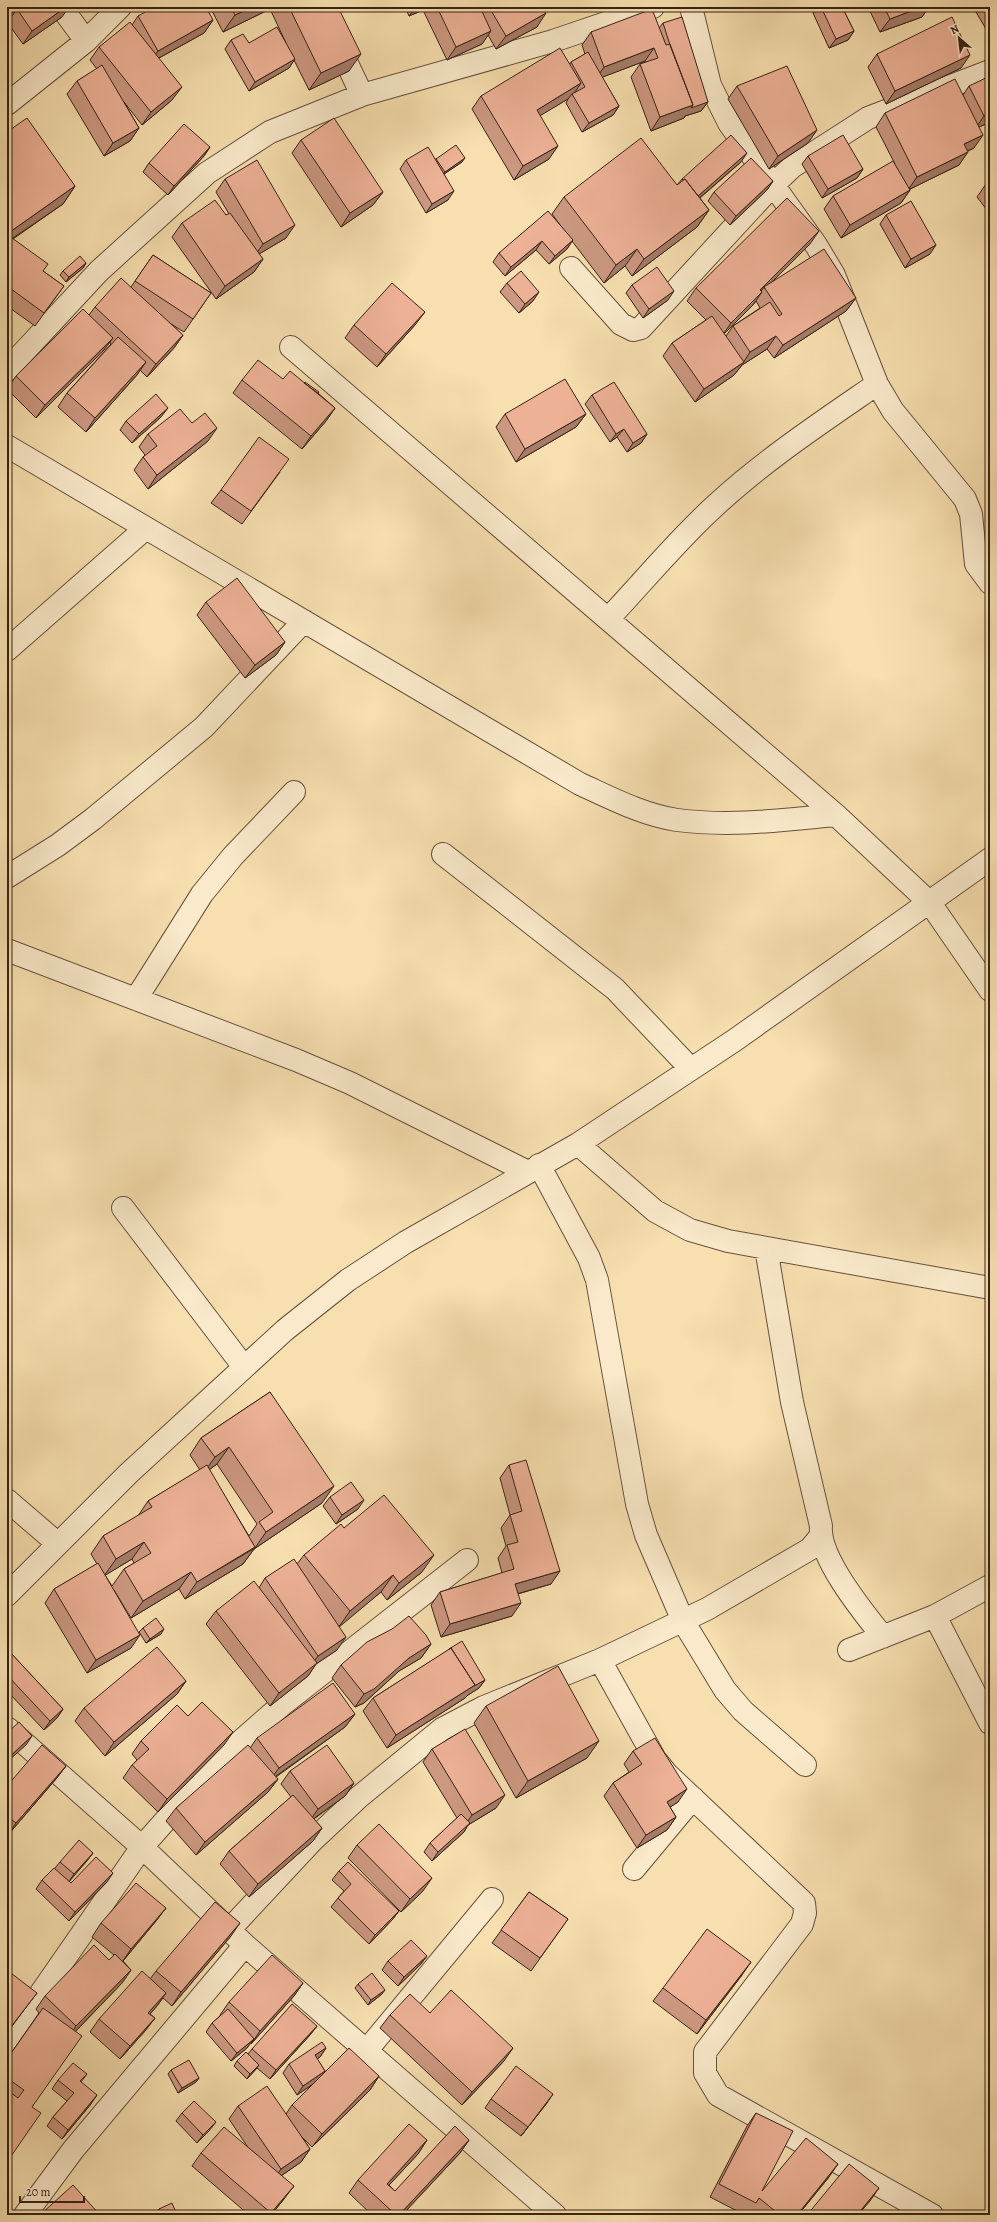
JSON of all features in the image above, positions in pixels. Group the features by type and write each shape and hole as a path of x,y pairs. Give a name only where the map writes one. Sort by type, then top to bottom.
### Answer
{"street":[{"path":"61,7 86,41"},
{"path":"7,104 86,41 120,7"},
{"path":"320,7 362,95"},
{"path":"7,370 99,271 207,173 270,132 362,95 553,41 653,7"},
{"path":"691,7 710,84 728,124 816,245 834,275 877,384 893,411 965,500 971,514 976,564 990,583"},
{"path":"571,268 621,324 632,330 642,328 772,186 792,167 868,118 990,71"},
{"path":"291,347 836,815 930,903 990,990"},
{"path":"608,618 716,505 795,441 877,384"},
{"path":"7,446 580,784 633,808 676,820 744,824 836,815"},
{"path":"7,650 146,528"},
{"path":"7,877 58,845 88,823 204,727 304,621"},
{"path":"136,999 202,894 233,856 294,792"},
{"path":"443,854 615,989 691,1069"},
{"path":"7,1595 128,1473 285,1330 348,1280 406,1242 578,1144 691,1069 930,903 990,859"},
{"path":"7,950 296,1060 350,1083 534,1168 589,1258 597,1280 637,1504 646,1535 682,1620 725,1690 743,1711 805,1765"},
{"path":"578,1144 655,1211 690,1230 728,1241 990,1288"},
{"path":"123,1208 244,1367"},
{"path":"766,1248 792,1402 821,1526 820,1537 847,1591 883,1637"},
{"path":"7,1500 58,1543"},
{"path":"229,1930 317,1836 359,1797 442,1729 484,1707 600,1660 707,1608 810,1549 820,1537"},
{"path":"7,2042 142,1847 216,1762 283,1704 467,1560"},
{"path":"849,1650 935,1616 990,1586"},
{"path":"935,1616 990,1724"},
{"path":"600,1660 655,1759 693,1798 804,1904 805,1913 802,1924 705,2052 705,2073 718,2095 932,2215"},
{"path":"7,1728 142,1847 245,1945 556,2215"},
{"path":"634,1869 693,1798"},
{"path":"367,2050 492,1899"},
{"path":"25,2215 73,2150 245,1945"}],"building":[{"path":"7,7 66,7 32,31 17,9 8,15"},
{"path":"154,7 206,7 213,20 158,51 138,16"},
{"path":"231,7 252,7 235,15"},
{"path":"289,7 338,7 361,54 321,73"},
{"path":"437,7 480,7 491,31 456,47"},
{"path":"489,7 542,7 546,13 506,36"},
{"path":"821,7 842,7 854,31 836,39"},
{"path":"884,7 922,7 890,19"},
{"path":"652,9 666,45 670,44 693,105 660,117 640,64 658,58 654,48 604,67 591,32"},
{"path":"682,17 708,102 691,108 693,105 663,23"},
{"path":"952,17 970,55 895,91 877,54"},
{"path":"130,22 182,87 151,112 99,47"},
{"path":"277,27 295,59 255,82 231,40 243,34 249,43"},
{"path":"560,48 581,83 537,110 558,146 523,166 481,96"},
{"path":"588,52 619,106 589,123 572,94 585,87 571,62"},
{"path":"102,65 139,128 113,143 77,81"},
{"path":"787,66 817,130 778,156 737,86"},
{"path":"990,76 990,113 984,116 969,86"},
{"path":"955,79 983,135 964,144 968,152 917,177 885,113"},
{"path":"27,118 75,186 7,234 7,132"},
{"path":"334,118 383,192 350,213 301,140"},
{"path":"184,124 210,147 174,186 149,163"},
{"path":"731,135 747,153 698,196 685,179 682,179"},
{"path":"843,135 863,169 828,189 808,156"},
{"path":"641,138 677,185 685,179 709,210 644,259 637,249 616,265 564,197"},
{"path":"456,145 465,158 445,172 436,159"},
{"path":"428,147 454,191 432,204 406,160"},
{"path":"751,158 773,181 736,216 714,192"},
{"path":"257,160 295,225 263,244 225,179"},
{"path":"893,161 910,190 850,225 833,196"},
{"path":"990,181 990,189 986,184"},
{"path":"787,198 819,231 760,290 762,292 731,323 696,288"},
{"path":"215,200 226,215 230,213 263,259 225,286 182,223"},
{"path":"911,201 936,245 911,259 886,215"},
{"path":"548,211 573,240 555,256 542,241 511,267 499,253"},
{"path":"12,238 48,264 43,271 64,286 44,313 7,286 7,245"},
{"path":"824,249 856,298 783,345 776,336 750,352 733,326 770,302 779,316 782,314 764,287"},
{"path":"153,255 211,293 193,319 135,281"},
{"path":"80,256 86,263 69,277 63,271"},
{"path":"657,267 674,291 649,309 632,285"},
{"path":"521,271 539,292 525,304 507,283"},
{"path":"121,278 183,335 156,364 95,307"},
{"path":"392,283 425,312 386,354 354,325"},
{"path":"83,309 113,338 45,405 16,376"},
{"path":"712,316 744,362 704,389 672,343"},
{"path":"118,337 146,362 95,418 67,393"},
{"path":"258,360 283,379 290,371 335,408 311,436 242,380"},
{"path":"565,379 586,414 525,449 505,414"},
{"path":"305,382 319,392 318,393 304,383"},
{"path":"614,382 647,434 633,443 624,429 616,434 592,395"},
{"path":"156,394 168,408 139,434 126,421"},
{"path":"180,409 192,423 205,413 217,428 157,475 143,457 157,446 148,434"},
{"path":"259,437 289,459 251,511 221,490"},
{"path":"237,578 285,642 255,665 206,602"},
{"path":"270,1392 334,1486 266,1532 259,1522 273,1512 229,1447 215,1457 201,1438"},
{"path":"526,1460 560,1571 515,1584 521,1603 450,1624 440,1592 514,1569 507,1545 518,1542 510,1515 522,1511 509,1465"},
{"path":"207,1465 255,1547 197,1582 191,1572 143,1601 124,1569 151,1553 144,1542 116,1559 103,1536 152,1507 148,1501"},
{"path":"351,1482 364,1500 342,1515 330,1497"},
{"path":"384,1495 434,1555 399,1583 393,1575 350,1611 304,1555 341,1524 344,1528"},
{"path":"294,1559 346,1637 318,1656 265,1578"},
{"path":"98,1563 140,1635 96,1660 54,1589"},
{"path":"254,1581 317,1663 279,1693 216,1611"},
{"path":"409,1616 426,1635 431,1644 409,1658 374,1689 364,1694 341,1665 367,1642 392,1629"},
{"path":"156,1618 164,1629 150,1639 143,1628"},
{"path":"462,1641 485,1680 474,1686 475,1685 451,1648 449,1649"},
{"path":"157,1647 186,1681 114,1742 84,1708"},
{"path":"451,1648 475,1685 396,1735 373,1698"},
{"path":"7,1649 63,1709 50,1721 7,1675"},
{"path":"558,1666 599,1741 528,1781 486,1706"},
{"path":"333,1683 355,1714 279,1768 257,1738"},
{"path":"202,1702 233,1732 167,1799 132,1765 149,1749 141,1741 177,1705 188,1716"},
{"path":"19,1722 32,1736 7,1759 7,1733"},
{"path":"465,1729 505,1795 472,1815 432,1749"},
{"path":"655,1738 687,1789 667,1802 676,1817 646,1835 613,1783 642,1764 633,1751"},
{"path":"42,1745 66,1766 16,1823 7,1816 7,1786"},
{"path":"248,1745 278,1779 205,1842 176,1808"},
{"path":"327,1745 354,1783 318,1809 290,1771"},
{"path":"293,1795 322,1828 258,1884 229,1851"},
{"path":"461,1814 470,1823 438,1852 430,1843"},
{"path":"379,1824 432,1878 410,1899 357,1845"},
{"path":"79,1840 93,1853 74,1874 60,1862"},
{"path":"96,1857 113,1873 75,1912 42,1880 54,1868 71,1883"},
{"path":"348,1862 399,1911 375,1935 338,1898 351,1884 339,1871"},
{"path":"136,1883 166,1908 131,1949 101,1923"},
{"path":"529,1892 568,1919 540,1958 501,1930"},
{"path":"215,1902 240,1923 181,1992 156,1971"},
{"path":"707,1929 751,1962 706,2020 663,1988"},
{"path":"411,1940 427,1956 404,1977 388,1961"},
{"path":"94,1945 109,1960 115,1954 131,1970 76,2026 45,1996"},
{"path":"272,1955 303,1983 260,2031 229,2002"},
{"path":"7,1970 37,1993 7,2032"},
{"path":"142,1971 166,1993 148,2013 155,2018 130,2046 99,2019"},
{"path":"372,1973 385,1990 371,2000 358,1984"},
{"path":"451,1990 513,2048 472,2092 390,2015 410,1994 430,2013"},
{"path":"292,2004 317,2026 276,2070 252,2049"},
{"path":"43,2008 82,2036 32,2107 41,2113 7,2162 7,2090 18,2098 24,2090 7,2078 7,2059"},
{"path":"228,2009 254,2039 237,2053 212,2023"},
{"path":"322,2042 326,2048 315,2055 325,2071 303,2086 289,2064"},
{"path":"349,2048 379,2076 322,2134 292,2105"},
{"path":"246,2052 259,2065 250,2074 237,2061"},
{"path":"189,2060 199,2078 182,2088 171,2070"},
{"path":"73,2063 87,2074 80,2081 97,2095 68,2130 53,2117 74,2093 58,2080"},
{"path":"516,2066 553,2094 528,2127 491,2099"},
{"path":"267,2086 310,2149 281,2169 238,2106"},
{"path":"194,2101 216,2122 203,2135 182,2113"},
{"path":"756,2113 793,2131 762,2191 806,2138 838,2164 797,2215 780,2215 759,2198 756,2203 719,2184"},
{"path":"409,2124 427,2140 387,2184 395,2191 455,2126 469,2140 399,2215 396,2215 358,2180"},
{"path":"224,2127 294,2186 271,2213 201,2153"},
{"path":"849,2164 879,2188 857,2215 807,2215"},
{"path":"73,2185 100,2215 40,2215"},
{"path":"172,2203 177,2215 162,2215 159,2209"}]}
